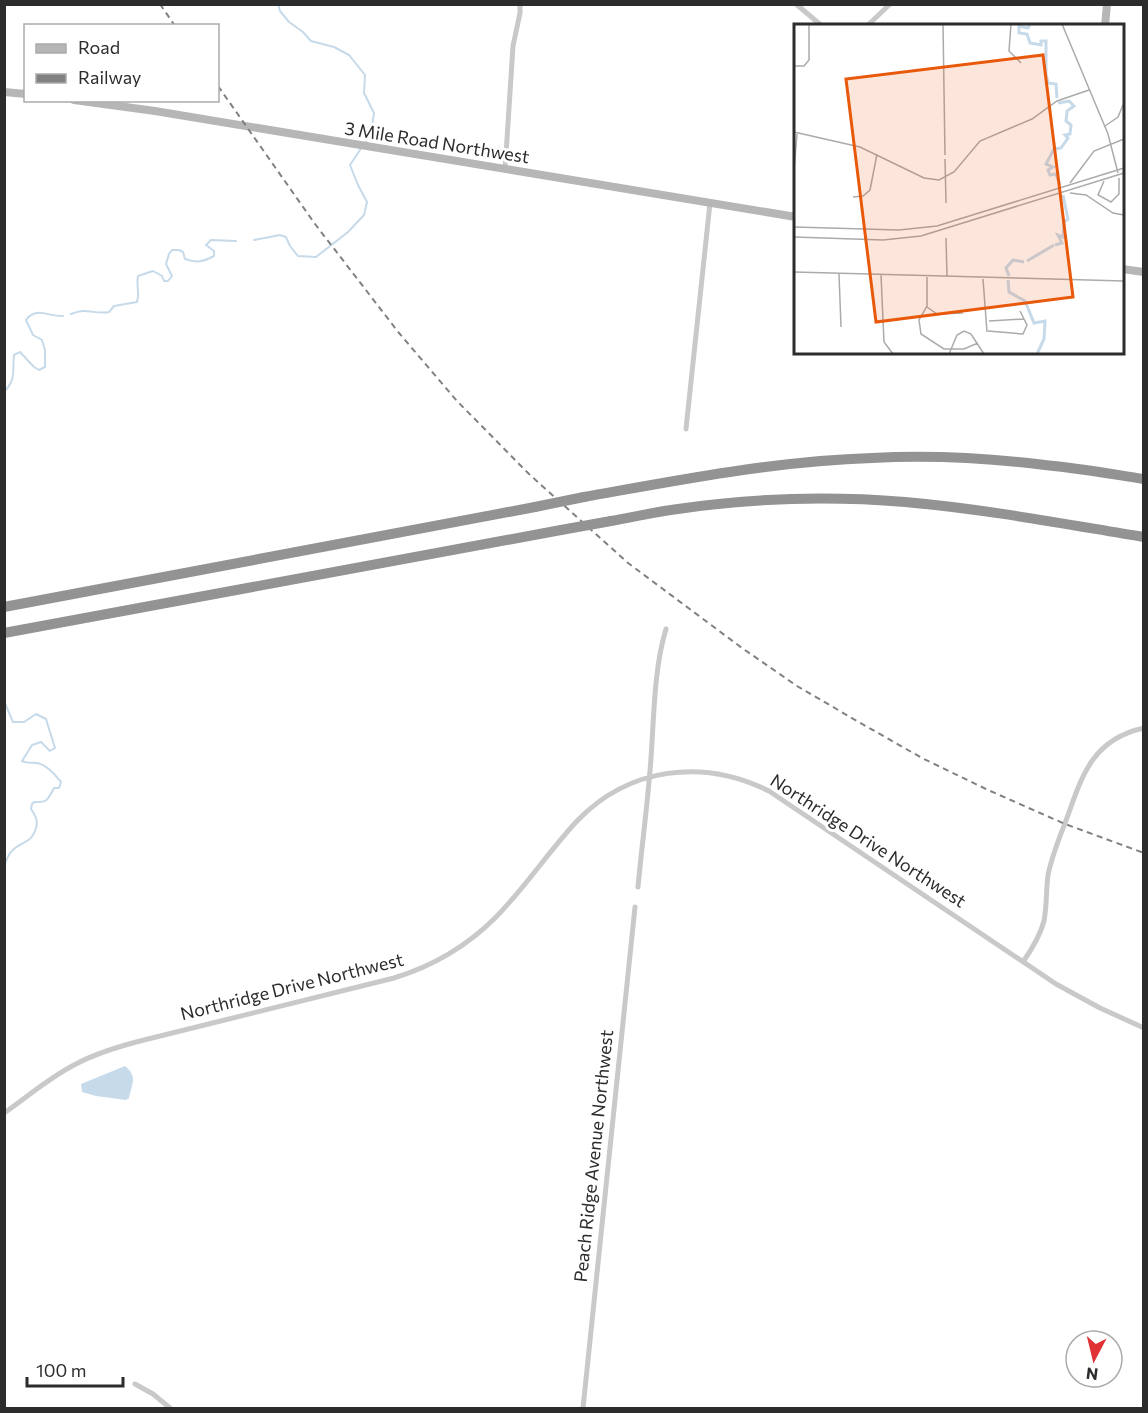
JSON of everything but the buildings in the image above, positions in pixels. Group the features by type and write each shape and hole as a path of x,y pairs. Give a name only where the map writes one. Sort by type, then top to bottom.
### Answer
{"highway":[{"path":"4,607 585,498 736,471 820,461 875,458 997,460 1143,479"},
{"path":"4,635 561,530 716,504 795,500 904,502 951,507 1143,537"},
{"path":"4,601 87,591"}],"main road":[{"path":"1105,24 1107,4"},
{"path":"4,92 24,94"},
{"name":"3 Mile Road Northwest","path":"89,102 794,217"},
{"path":"1124,269 1143,272"}],"street":[{"path":"505,170 512,57 520,4"},
{"path":"796,4 820,24"},
{"path":"869,24 890,4"},
{"path":"686,429 710,203"},
{"path":"638,887 650,777 657,677 661,644 666,629"},
{"path":"1023,962 1034,945 1042,925 1050,867 1084,773 1096,756 1109,744 1123,735 1143,728"},
{"name":"Northridge Drive Northwest","path":"4,1113 67,1069 107,1050 394,978 436,962 468,942 495,918 567,832 590,809 619,789 650,777 676,772 710,772 732,776 762,788 788,803 1071,993 1143,1028"},
{"name":"Peach Ridge Avenue Northwest","path":"583,1408 635,907"},
{"path":"135,1384 153,1394 170,1408"}],"water":[{"path":"125,1066 133,1077 129,1098 126,1100 82,1092 81,1084"}],"waterway":[{"path":"278,4 280,11 289,22 311,41 334,47 349,55 365,75 364,93 374,113 371,134 365,143"},
{"path":"254,240 280,235 286,237 298,256 316,257 348,232 364,215 367,202 350,165 362,147"},
{"path":"71,314 82,311 109,312 114,306 137,302 138,276 153,271 162,276 164,281 168,281 172,276 166,264 172,250 183,252 185,259 200,261 214,256 214,251 206,245 211,240 236,241"},
{"path":"4,392 12,378 14,355 20,352 34,367 39,370 45,367 45,350 42,340 33,335 26,320 38,313 63,316"},
{"path":"4,701 13,722 24,722 36,714 46,719 55,748 50,751 41,742 32,745 22,761 44,766 61,782 59,788 54,788 47,800 32,804 31,809 37,823 34,833 11,852 4,866"}],"railway":[{"path":"160,4 174,24"},
{"path":"219,87 315,224 399,333 457,401 529,474 628,563 797,686 922,758 1065,824 1144,853"}]}
